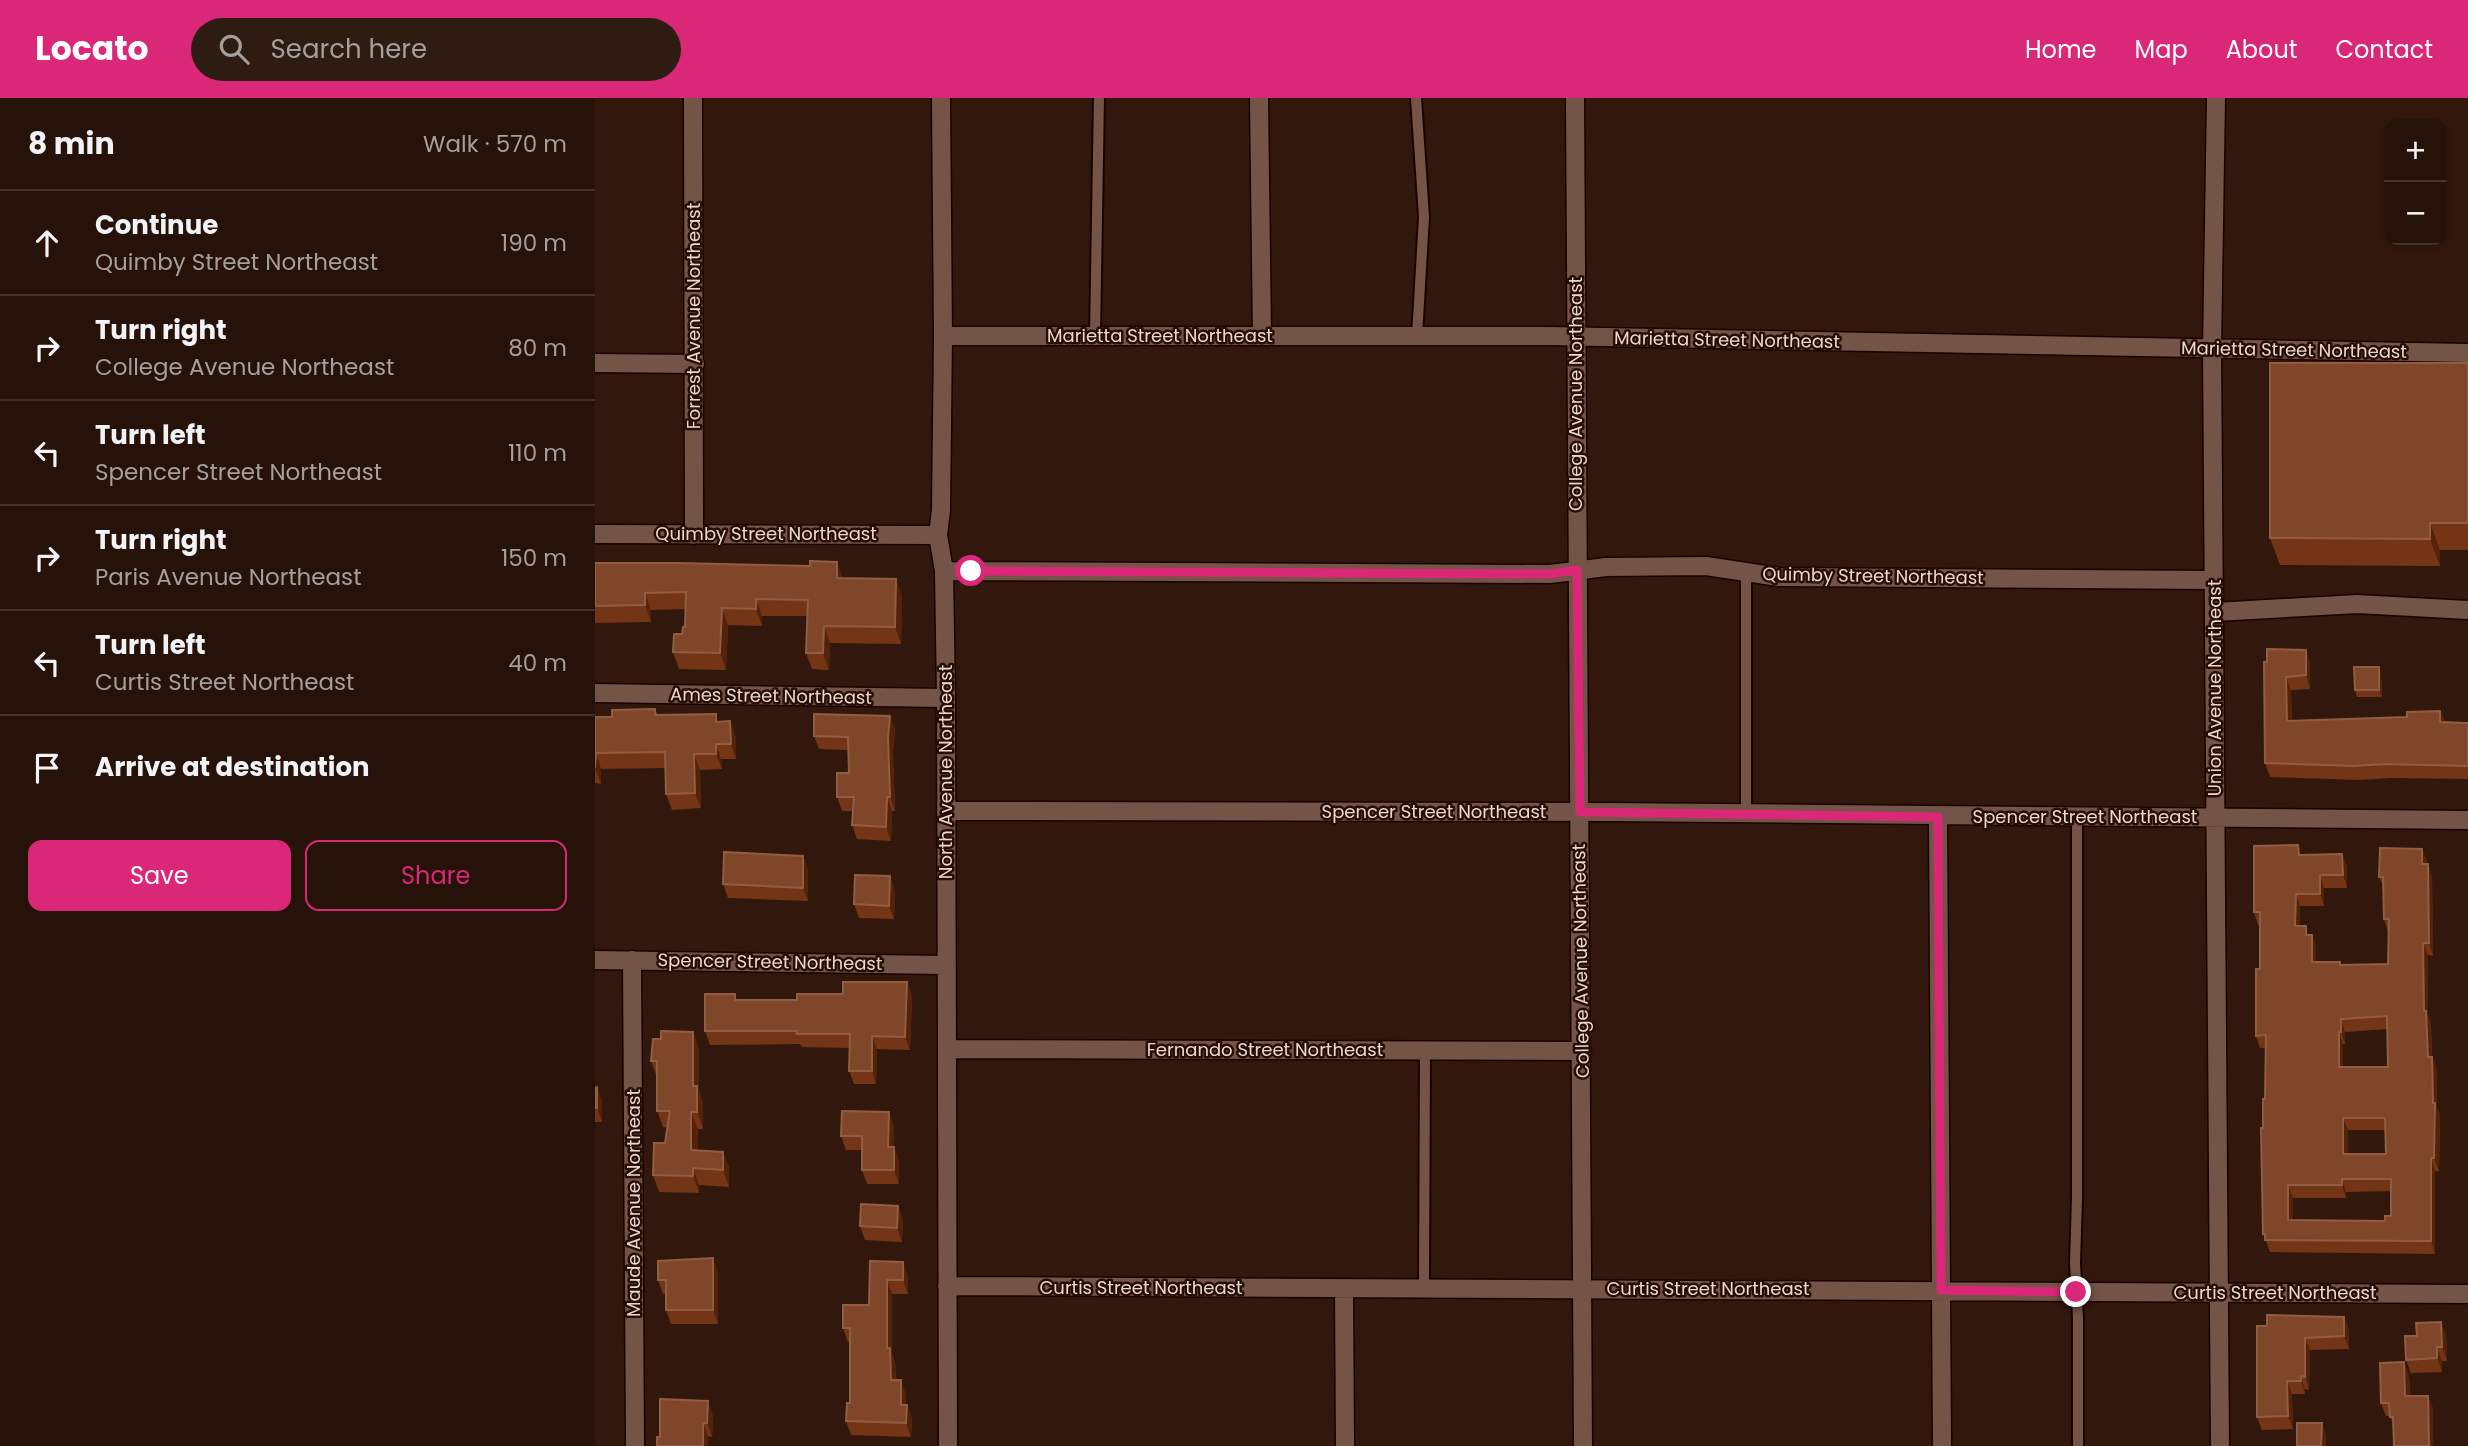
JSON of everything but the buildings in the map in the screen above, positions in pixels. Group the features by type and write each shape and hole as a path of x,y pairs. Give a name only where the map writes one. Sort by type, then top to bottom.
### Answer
{"street":[{"name":"Forrest Avenue Northeast","path":"693,98 694,535"},
{"name":"North Avenue Northeast","path":"941,98 943,336 941,510 938,535 944,571 946,698 948,1446"},
{"path":"1259,98 1262,336"},
{"name":"College Avenue Northeast","path":"1575,98 1583,1446"},
{"name":"Union Avenue Northeast","path":"2216,98 2212,349 2220,1446"},
{"name":"Marietta Street Northeast","path":"943,336 1576,337 2468,353"},
{"path":"595,363 695,364"},
{"name":"Quimby Street Northeast","path":"595,534 938,535"},
{"name":"Quimby Street Northeast","path":"944,571 1550,574 1606,567 1706,566 1779,577 2214,580"},
{"path":"2215,612 2357,604 2468,610"},
{"name":"Ames Street Northeast","path":"595,693 946,698"},
{"name":"Spencer Street Northeast","path":"946,811 1580,812 2468,820"},
{"path":"1938,817 1942,1446"},
{"name":"Spencer Street Northeast","path":"595,960 946,965"},
{"name":"Maude Avenue Northeast","path":"632,960 635,1446"},
{"name":"Fernando Street Northeast","path":"947,1049 1582,1051"},
{"name":"Curtis Street Northeast","path":"947,1286 2468,1294"},
{"path":"1344,1289 1345,1446"}],"lane":[{"path":"1095,336 1099,98"},
{"path":"1416,98 1424,217 1417,336"},
{"path":"1746,572 1746,814"},
{"path":"2077,817 2078,1446"},
{"path":"1424,1289 1425,1051"}],"route":[{"path":"971,571 1550,574 1577,570 1580,812 1938,817 1941,1290 2076,1292"}]}
